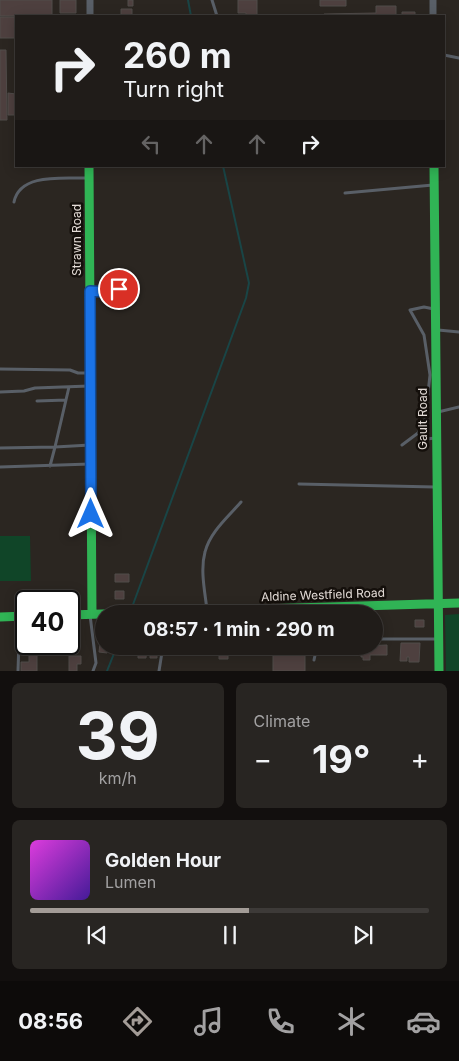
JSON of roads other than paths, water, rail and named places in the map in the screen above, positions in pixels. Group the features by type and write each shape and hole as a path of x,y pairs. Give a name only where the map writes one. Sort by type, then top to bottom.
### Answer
{"street":[{"path":"90,0 90,15"},
{"path":"432,0 433,15"},
{"name":"Strawn Road","path":"89,167 91,614"},
{"name":"Gault Road","path":"434,167 439,671"},
{"name":"Aldine Westfield Road","path":"383,606 459,603"},
{"name":"Aldine Westfield Road","path":"80,614 95,614"},
{"path":"0,617 15,616"}],"lane":[{"path":"212,0 217,15"},
{"path":"445,55 459,58"},
{"path":"14,202 15,193 32,180 89,178"},
{"path":"345,193 434,185"},
{"path":"90,291 109,292 119,289"},
{"path":"402,445 418,433 425,421 430,375 424,335 410,310 424,307 435,309"},
{"path":"435,330 459,332"},
{"path":"0,369 70,370 78,373 91,373"},
{"path":"0,392 24,391 35,388 91,386"},
{"path":"50,466 69,388"},
{"path":"36,400 66,400"},
{"path":"435,413 459,407"},
{"path":"418,433 427,439 436,438"},
{"path":"0,448 91,445"},
{"path":"0,467 91,464"},
{"path":"298,484 436,487"},
{"path":"206,605 204,575 205,552 216,530 241,502"},
{"path":"91,614 96,664 93,671"},
{"path":"383,639 438,639"},
{"path":"18,671 19,655"},
{"path":"159,671 162,655"},
{"path":"314,660 315,655"}],"waterway":[{"path":"188,0 191,15"},
{"path":"133,605 246,298 249,283 223,167"},
{"path":"107,671 113,655"}]}
